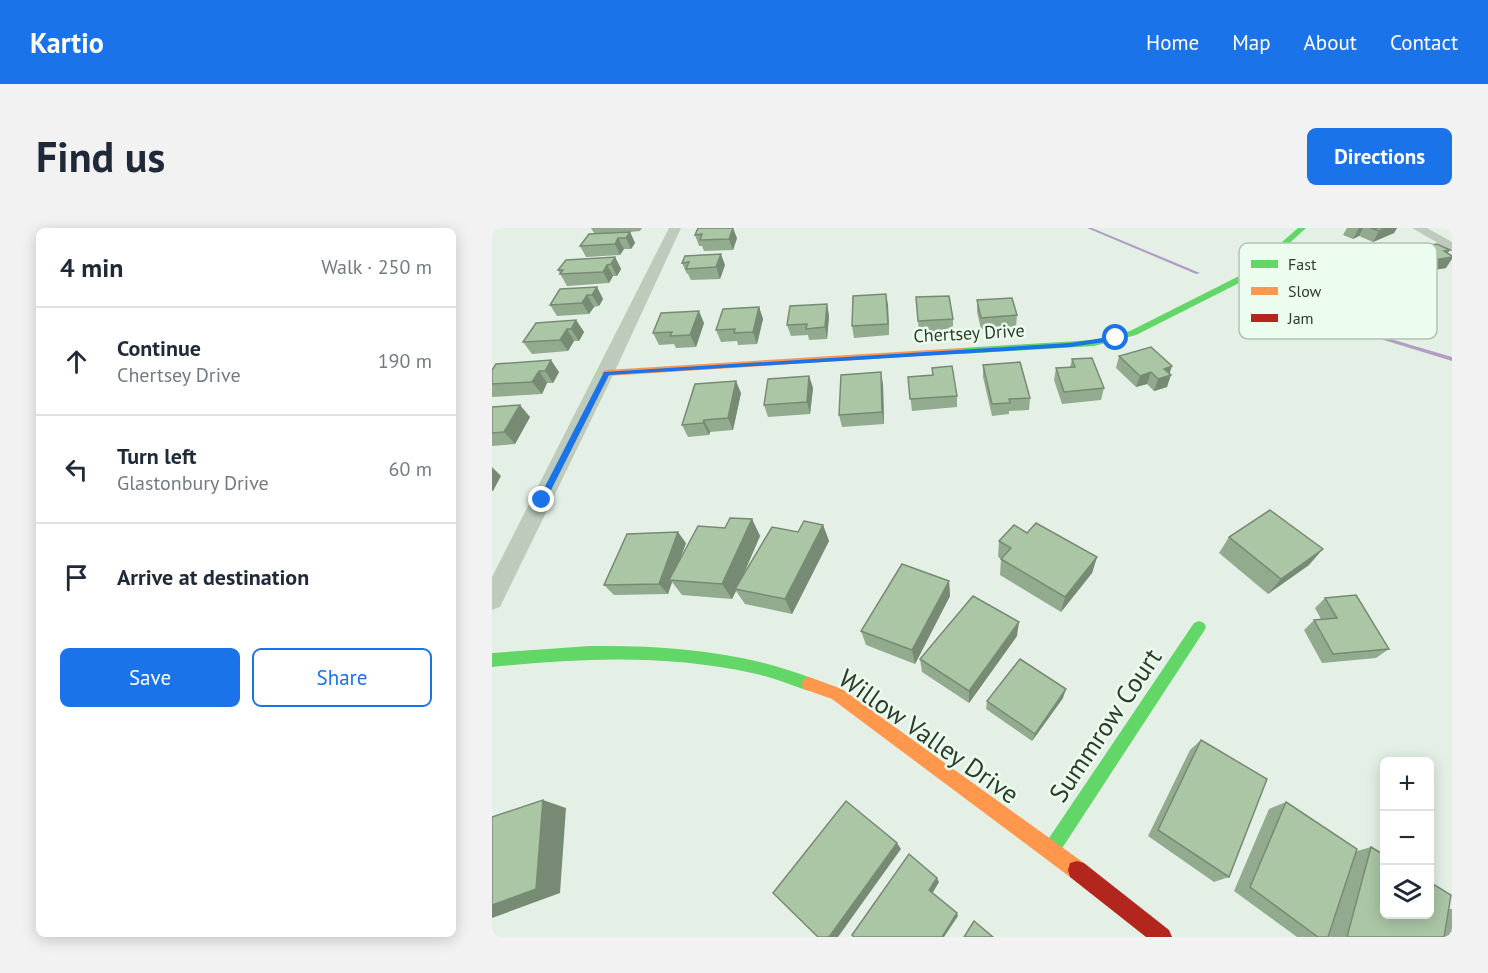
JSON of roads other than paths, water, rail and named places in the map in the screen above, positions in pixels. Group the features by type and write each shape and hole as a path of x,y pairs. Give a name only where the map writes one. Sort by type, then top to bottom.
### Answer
{"street":[{"path":"492,600 606,373 675,228"},
{"name":"Chertsey Drive","path":"1285,243 1302,228"},
{"path":"1418,228 1452,247"},
{"name":"Chertsey Drive","path":"606,373 1094,343 1133,333 1239,281"},
{"name":"Summrow Court","path":"1051,850 1200,627"},
{"name":"Willow Valley Drive","path":"492,660 586,651 677,653 754,666 837,694 1051,850 1162,937"}],"waterway":[{"path":"1089,228 1198,273"},
{"path":"1385,339 1452,359"}]}
